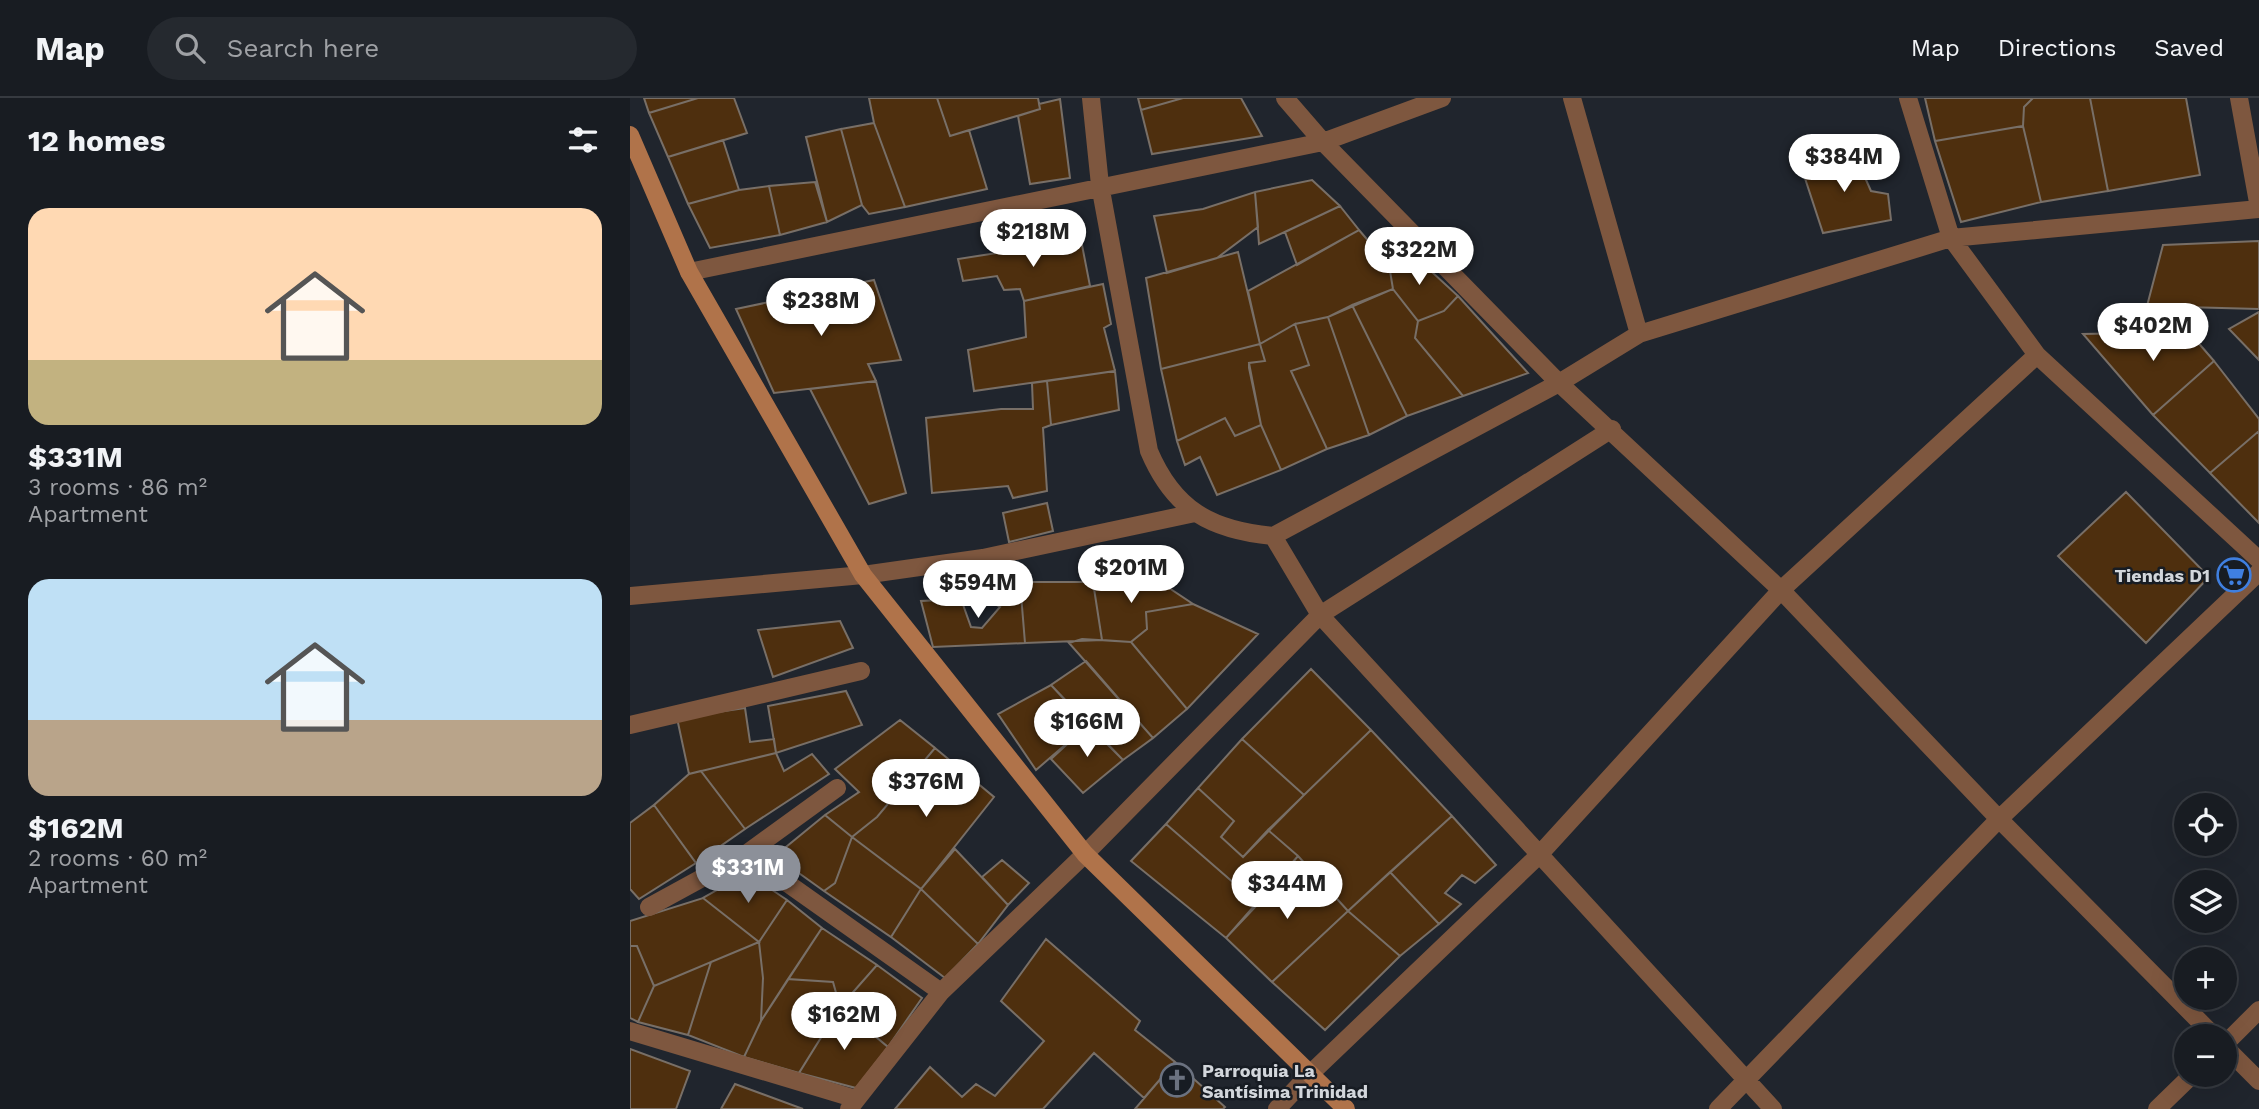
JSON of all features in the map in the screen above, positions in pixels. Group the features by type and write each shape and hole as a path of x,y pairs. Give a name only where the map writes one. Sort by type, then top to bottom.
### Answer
{"street":[{"path":"1091,98 1100,185 1149,451 1160,478 1177,499 1219,526 1273,537 1559,383 1639,334 1951,238 2259,209 2239,98"},
{"path":"1285,98 1323,142 1559,383 1612,429 1782,590 1999,819 2202,1024"},
{"path":"689,272 1100,185 1323,142 1442,98"},
{"path":"1572,98 1639,334"},
{"path":"1908,98 1951,238 2036,355 2259,560"},
{"path":"630,135 689,272 863,575 1085,854 1346,1109"},
{"path":"1277,1109 1309,1075 1539,855 1782,590 2036,355"},
{"path":"630,1031 852,1104 941,992 1085,854 1321,615 1612,429"},
{"path":"630,596 863,575 983,558 1195,513"},
{"path":"1273,537 1321,615 1773,1109"},
{"path":"1718,1109 1999,819 2259,572"},
{"path":"630,724 861,671"},
{"path":"649,907 746,853 837,788"},
{"path":"746,853 941,992"},
{"path":"2237,1033 2259,1010"},
{"path":"2237,1059 2259,1082"},
{"path":"2157,1109 2180,1087"}],"building":[{"path":"644,98 698,98 649,113"},
{"path":"698,98 734,98 747,133 668,157 649,113"},
{"path":"869,98 937,98 950,136 969,130 987,189 905,207 874,123"},
{"path":"937,98 1038,98 1040,109 950,136"},
{"path":"1138,98 1183,98 1141,110"},
{"path":"1183,98 1241,98 1262,136 1152,154 1141,110"},
{"path":"1925,98 2033,98 2024,107 2023,126 1935,141"},
{"path":"2033,98 2090,98 2108,191 2041,202 2023,126 2024,107"},
{"path":"2090,98 2186,98 2200,175 2108,191"},
{"path":"1060,99 1070,178 1030,184 1018,116 1040,109 1039,104"},
{"path":"874,123 905,207 869,214 862,205 841,129"},
{"path":"2023,126 2041,202 1961,222 1935,141"},
{"path":"841,129 862,205 827,222 806,137"},
{"path":"723,140 739,190 688,204 668,157"},
{"path":"1854,153 1871,191 1888,194 1891,220 1823,233 1800,163"},
{"path":"1312,180 1340,206 1259,244 1255,192"},
{"path":"815,182 827,222 780,235 769,186"},
{"path":"769,186 780,235 710,248 688,204 739,190"},
{"path":"1255,192 1258,227 1217,258 1167,273 1154,216 1203,209"},
{"path":"1340,206 1359,230 1297,265 1285,232"},
{"path":"1359,230 1389,265 1393,289 1328,317 1295,324 1260,344 1248,291"},
{"path":"1081,240 1090,286 1024,301 1020,289 1004,290 997,276 963,281 958,259"},
{"path":"2259,241 2259,309 2147,306 2163,245"},
{"path":"1407,249 1458,296 1444,311 1418,321 1393,289 1389,265"},
{"path":"1238,252 1260,344 1161,369 1146,278"},
{"path":"874,280 901,360 868,364 876,381 774,393 736,309"},
{"path":"1103,284 1111,324 1104,328 1115,371 974,391 968,350 1026,337 1024,301"},
{"path":"1393,289 1418,321 1415,338 1463,396 1407,416 1352,305"},
{"path":"1458,296 1528,373 1463,396 1415,338 1418,321 1444,311"},
{"path":"1352,305 1407,416 1369,435 1328,317"},
{"path":"2259,312 2259,360 2229,329"},
{"path":"1328,317 1369,435 1327,449 1291,371 1309,365 1295,324"},
{"path":"1295,324 1309,365 1291,371 1327,449 1281,470 1261,425 1249,363 1265,361 1260,344"},
{"path":"2189,332 2214,361 2153,415 2083,334"},
{"path":"1260,344 1265,361 1249,363 1249,368 1261,425 1235,436 1225,418 1177,441 1161,369"},
{"path":"2214,361 2259,419 2259,431 2210,473 2153,415"},
{"path":"1115,371 1119,410 1051,425 1047,381"},
{"path":"876,381 906,493 869,504 810,389"},
{"path":"1047,381 1051,425 1043,428 1047,491 1013,498 1008,486 932,493 926,418 1001,409 1033,409 1032,383"},
{"path":"1225,418 1235,436 1261,425 1281,470 1217,495 1200,457 1185,465 1177,441"},
{"path":"2259,431 2259,523 2210,473"},
{"path":"2126,492 2209,577 2146,643 2058,556"},
{"path":"1047,503 1053,531 1009,542 1003,513"},
{"path":"1148,574 1193,604 1146,612 1147,629 1131,642 1102,640 1093,582"},
{"path":"989,581 1020,582 1025,643 933,647 921,601 961,599 971,627 982,628 1000,607 991,602"},
{"path":"1020,582 1093,582 1102,640 1025,643"},
{"path":"1193,604 1258,634 1187,709 1131,642 1147,629 1146,612"},
{"path":"840,621 853,648 773,677 758,630"},
{"path":"1082,639 1131,642 1187,709 1153,738 1069,643"},
{"path":"1086,661 1153,738 1123,760 1051,685"},
{"path":"1311,669 1371,730 1304,795 1242,739"},
{"path":"1051,685 1088,725 1036,770 998,714"},
{"path":"846,691 862,725 776,753 768,706"},
{"path":"745,708 750,742 774,739 776,753 689,774 677,718"},
{"path":"900,720 935,748 877,817 852,837 825,815 859,792 835,769"},
{"path":"1088,725 1123,760 1083,793 1051,759"},
{"path":"1371,730 1452,816 1348,911 1298,856 1268,830"},
{"path":"1242,739 1304,795 1243,857 1221,837 1234,821 1198,788"},
{"path":"935,748 994,797 921,889 852,837 877,817"},
{"path":"776,753 784,771 812,754 829,774 745,829 701,771"},
{"path":"701,771 745,829 696,863 654,805 689,774"},
{"path":"1198,788 1234,821 1221,837 1243,857 1268,830 1298,856 1258,904 1166,824"},
{"path":"654,805 696,863 639,899 630,889 630,823"},
{"path":"825,815 852,837 835,883 824,891 775,856"},
{"path":"1452,816 1496,865 1475,883 1462,875 1445,893 1461,904 1439,924 1390,872"},
{"path":"1166,824 1258,904 1226,938 1131,861"},
{"path":"852,837 921,889 891,937 824,891 835,883"},
{"path":"955,849 1008,905 978,944 921,889"},
{"path":"1298,856 1348,911 1272,982 1226,938"},
{"path":"1002,860 1029,883 1008,905 982,877"},
{"path":"1390,872 1439,924 1400,956 1348,911"},
{"path":"747,873 787,900 759,942 703,898"},
{"path":"921,889 978,944 945,978 891,937"},
{"path":"703,898 759,942 654,986 637,946 630,946 630,921"},
{"path":"787,900 822,928 761,1021 763,978 759,942"},
{"path":"1348,911 1400,956 1325,1030 1272,982"},
{"path":"822,928 877,965 840,1007 833,982 788,979"},
{"path":"1046,939 1140,1021 1135,1030 1175,1062 1144,1098 1094,1053 1043,1109 895,1109 930,1067 962,1097 976,1084 995,1096 1044,1041 1001,1001"},
{"path":"759,942 763,978 761,1021 744,1057 688,1035 711,962"},
{"path":"630,946 637,946 654,986 638,1022 630,1018"},
{"path":"711,962 688,1035 638,1022 654,986"},
{"path":"877,965 922,998 888,1047 840,1007"},
{"path":"788,979 833,982 840,1007 799,1073 744,1057 761,1021"},
{"path":"840,1007 888,1047 856,1088 799,1073"},
{"path":"630,1049 690,1071 676,1109 630,1109"},
{"name":"Parroquia La Santísima Trinidad","path":"1175,1062 1225,1107 1135,1109"},
{"path":"735,1084 803,1109 721,1109"}],"place":[{"name":"Tiendas D1","path":"2234,575"},
{"name":"Parroquia La Santísima Trinidad","path":"1177,1080"}]}
